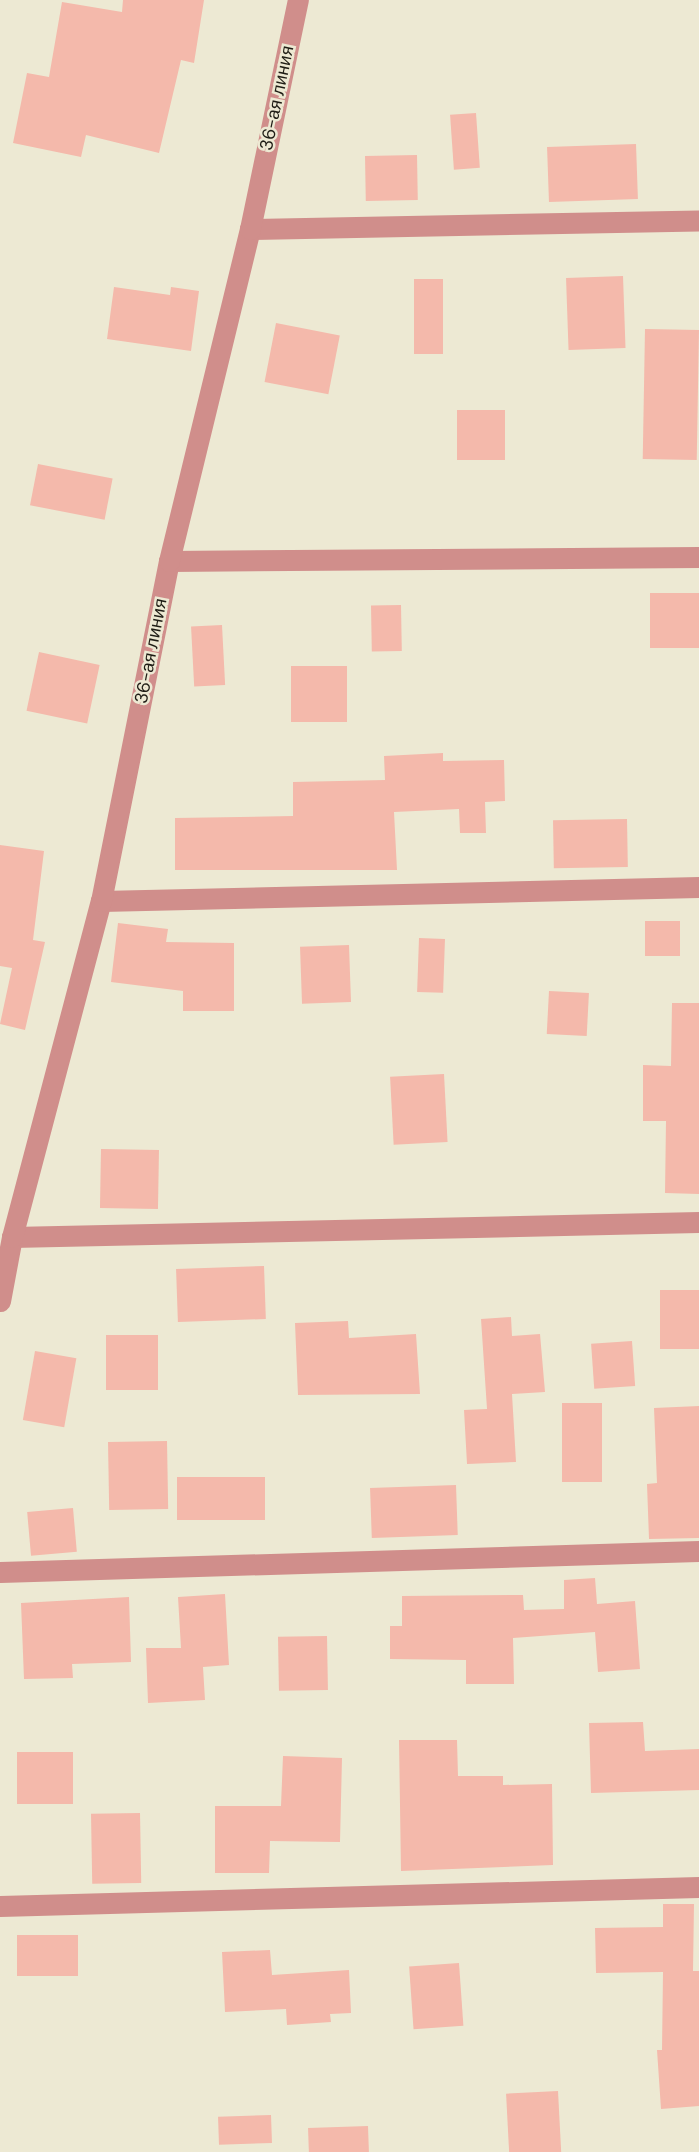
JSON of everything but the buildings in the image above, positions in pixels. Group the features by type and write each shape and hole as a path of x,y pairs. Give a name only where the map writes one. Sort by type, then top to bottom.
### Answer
{"street":[{"name":"36-ая линия","path":"0,1301 12,1237 101,901 169,561 250,229 298,0"},
{"path":"250,229 699,220"},
{"path":"169,561 699,557"},
{"path":"101,901 699,887"},
{"path":"12,1237 699,1222"},
{"path":"0,1572 699,1551"},
{"path":"0,1906 699,1887"}]}
